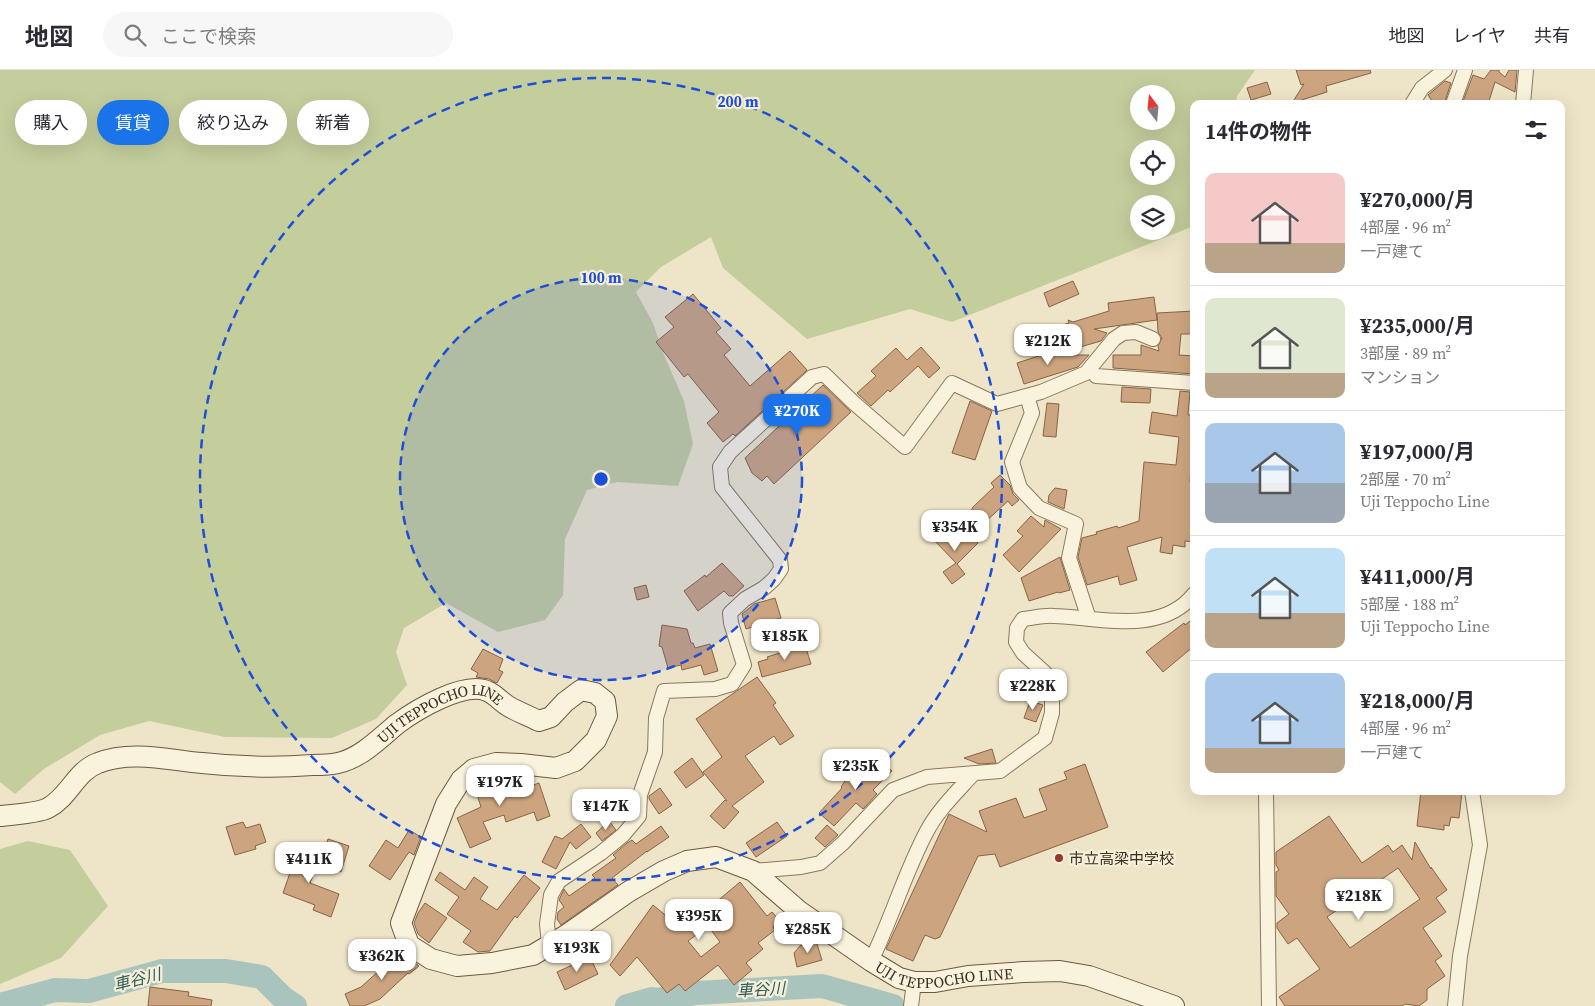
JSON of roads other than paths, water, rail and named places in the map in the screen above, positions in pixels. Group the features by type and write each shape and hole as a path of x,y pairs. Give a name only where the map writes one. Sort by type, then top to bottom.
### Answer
{"main road":[{"name":"UJI TEPPOCHO LINE","path":"0,816 47,809 64,797 81,774 89,768 97,763 123,757 275,768 339,763 354,757 399,722 446,696 463,690 475,688 487,691 508,706 539,721 551,717 565,702 581,690 595,693 605,700 607,716 596,740 575,761 556,768 496,763 474,769 462,780 446,804 401,923 409,945 431,958 456,966 492,963 533,955 568,934 628,892 664,871 687,861 716,856 753,871 799,911 899,978 913,994 935,982 968,976 1060,971 1090,976 1174,1006"}],"street":[{"path":"1414,100 1422,88 1445,70"},
{"path":"1454,100 1465,70"},
{"path":"1523,100 1526,70"},
{"path":"549,945 547,924 551,894 559,881 601,853 623,835 638,816 640,795 655,752 656,718 664,691 715,689 732,684 744,665 731,623 730,613 745,599 774,580 781,569 780,560 722,487 720,467 730,452 812,377 824,374 905,447 952,383 997,404 1027,396 1086,373 1114,339 1123,333 1136,332 1153,339"},
{"path":"1096,376 1190,383"},
{"path":"1027,396 1032,413 1012,462 1020,488 1039,508 1076,524 1069,558 1089,619"},
{"path":"753,871 801,867 820,863 843,843 893,790 927,777 1000,771 1045,738 1052,713 1052,688 1046,674 1023,653 1016,642 1017,628 1023,619 1052,615 1129,622 1156,618 1186,604 1190,599"},
{"path":"871,961 928,830 942,808 973,774"},
{"path":"1266,795 1269,1006"},
{"path":"1455,1006 1460,956 1480,845 1473,795"}],"waterway":[{"name":"車谷川","path":"0,1005 55,990 89,991 162,971 226,971 262,977 283,998 295,1006"},
{"name":"車谷川","path":"627,1006 652,999 657,1000 696,993 822,986 893,1006"}],"place":[{"name":"市立高梁中学校","path":"1059,858"}]}
